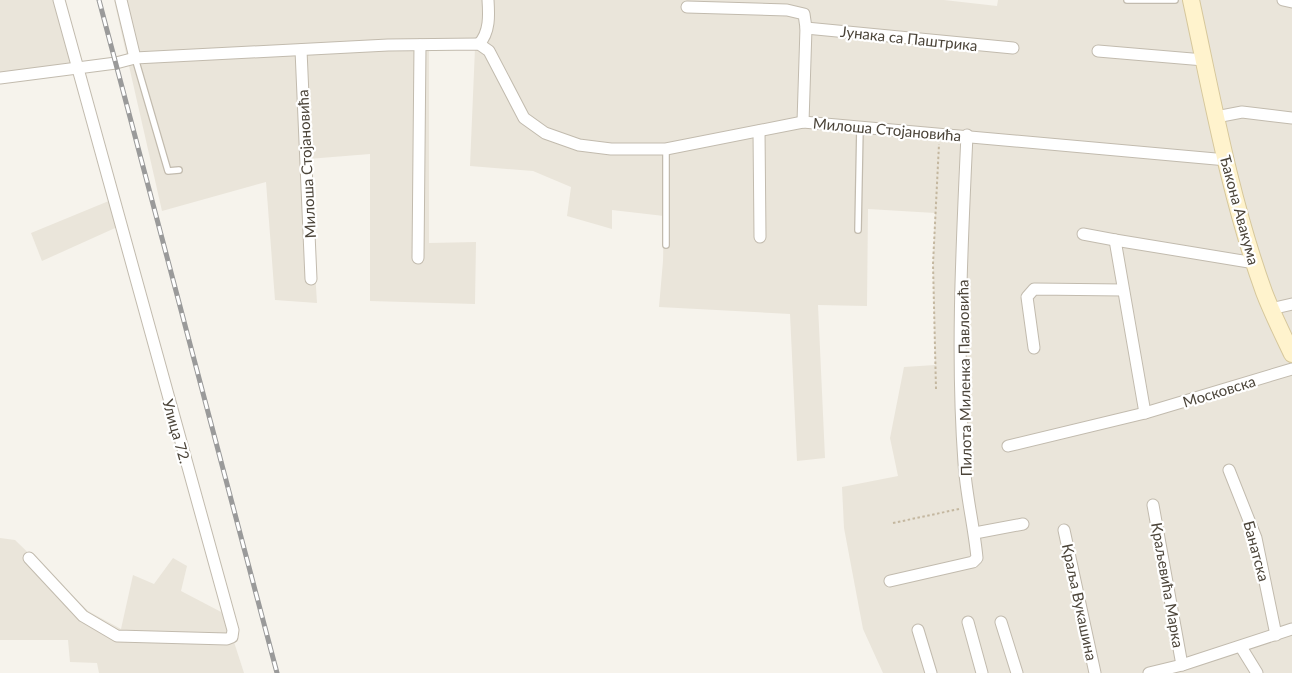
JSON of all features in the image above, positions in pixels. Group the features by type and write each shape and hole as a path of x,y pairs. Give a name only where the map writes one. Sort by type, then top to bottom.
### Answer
{"main road":[{"name":"Ђакона Авакума","path":"1192,0 1226,160 1254,263 1271,310 1292,354"}],"street":[{"name":"Улица 72.","path":"29,558 83,616 117,636 227,639 232,637 232,630 59,0"},
{"path":"121,0 135,58"},
{"path":"0,78 116,63 135,58 479,44 485,38 489,17 488,0"},
{"path":"1283,0 1292,2"},
{"path":"687,7 787,10 804,14 806,28 803,122"},
{"name":"Јунака са Паштрика","path":"806,28 1013,48"},
{"name":"Милоша Стојановића","path":"479,44 489,51 524,118 546,133 579,145 603,148 666,149 803,122 939,132 1226,160"},
{"path":"418,258 420,45"},
{"name":"Милоша Стојановића","path":"301,50 311,279"},
{"path":"1098,51 1204,60"},
{"path":"1216,117 1242,112 1292,118"},
{"path":"759,131 760,237"},
{"name":"Пилота Миленка Павловића","path":"890,581 973,562 977,558 964,464 961,377 962,250 967,136"},
{"path":"1083,234 1254,263"},
{"path":"1115,240 1145,413"},
{"path":"1034,348 1027,297 1034,290 1123,290"},
{"path":"1271,310 1292,304"},
{"name":"Московска","path":"1008,446 1145,413 1292,368"},
{"name":"Банатска","path":"1229,470 1256,538 1276,635"},
{"name":"Краљевића Марка","path":"1153,505 1182,665"},
{"path":"975,533 1023,524"},
{"name":"Краља Вукашина","path":"1064,530 1095,673"},
{"path":"968,622 982,673"},
{"path":"1001,622 1017,673"},
{"path":"1149,673 1163,672 1292,629"},
{"path":"918,630 931,673"},
{"path":"1241,647 1257,673"}],"lane":[{"path":"1127,0 1175,0"},
{"path":"135,58 168,171 179,170"},
{"path":"858,230 860,126"},
{"path":"666,149 666,245"}],"path":[{"path":"936,389 933,264 939,132"},
{"path":"893,523 970,506"}],"shaded area":[{"path":"0,0 59,0 76,67 0,78"},
{"path":"114,0 944,0 997,6 998,0 1292,0 1292,673 883,673 863,629 844,528 842,487 898,476 890,438 904,367 935,365 933,264 935,213 868,209 867,306 818,305 825,458 797,461 790,314 659,307 664,216 612,210 612,229 567,216 571,187 533,171 470,166 475,48 429,51 429,243 476,242 475,304 370,301 370,154 308,159 317,303 275,300 266,182 162,211"},
{"path":"116,198 124,224 42,261 31,233"},
{"path":"0,538 15,540 88,611 121,629 133,575 154,584 173,558 187,566 181,591 225,614 244,673 99,673 97,663 70,662 68,640 0,640"}],"railway":[{"path":"99,0 277,673"}]}
